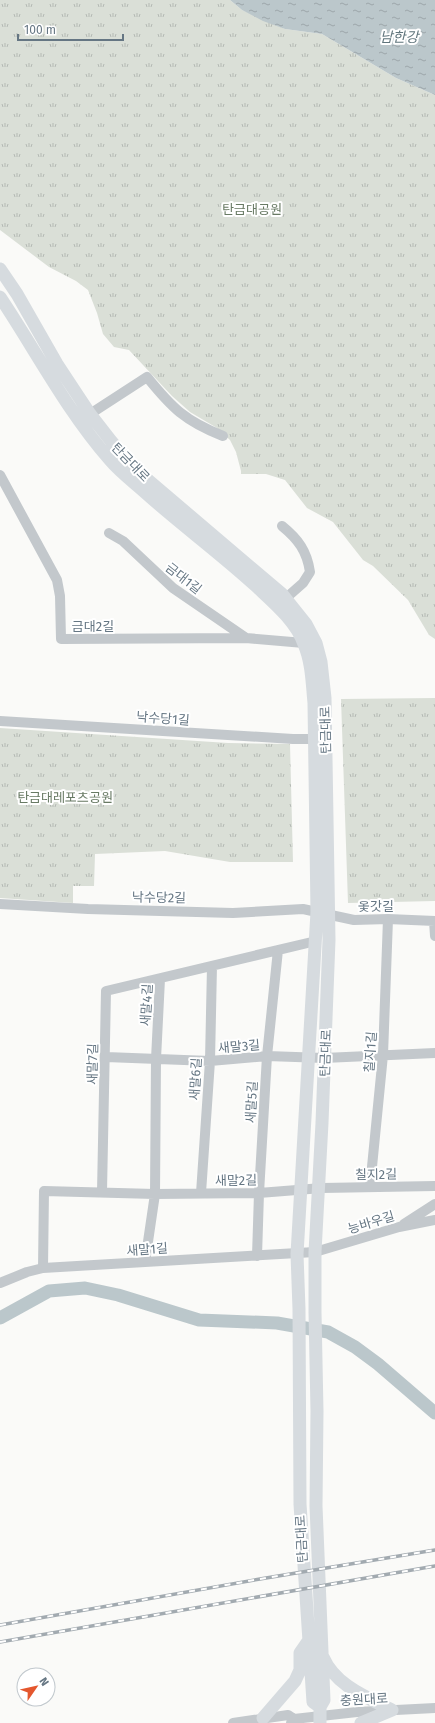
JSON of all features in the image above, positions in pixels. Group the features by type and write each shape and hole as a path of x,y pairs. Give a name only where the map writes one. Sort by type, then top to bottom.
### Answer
{"main road":[{"name":"탄금대로","path":"0,269 17,294 58,364 90,414 126,459 149,481 286,598 306,624 319,651 323,675 319,739 323,914 324,1058 315,1252 315,1312 316,1506 324,1700 320,1715"},
{"name":"탄금대로","path":"1,302 69,404 96,443 111,461 156,502 241,572 269,598 292,624 304,643 311,673 319,739"},
{"name":"탄금대로","path":"320,1715 313,1702 304,1585 300,1504 299,1309 297,1254 316,941 323,914"},
{"path":"263,1718 295,1681 300,1670 300,1653 309,1640"},
{"path":"321,1653 328,1669 343,1683 360,1694 392,1710"},
{"path":"360,1723 392,1710"}],"street":[{"path":"1,302 17,294"},
{"path":"90,414 147,377 168,403 184,416 208,431 223,436"},
{"name":"금대2길","path":"0,475 56,580 60,596 61,639 246,638 304,643"},
{"path":"282,526 292,535 302,548 308,558 310,572 303,583 286,598"},
{"name":"금대1길","path":"109,533 123,541 173,588 246,638"},
{"name":"낙수당1길","path":"0,721 319,739"},
{"name":"낙수당2길","path":"0,904 88,909 233,913 298,909 323,914"},
{"name":"옻갓길","path":"323,914 354,920 388,919 435,921"},
{"name":"칠지1길","path":"370,1186 383,1055 388,919"},
{"path":"435,921 435,936"},
{"name":"새말4길","path":"145,1262 155,1194 156,1059 160,979 316,941"},
{"name":"새말5길","path":"257,1256 267,1056 278,950"},
{"name":"새말6길","path":"201,1194 210,1061 212,966"},
{"name":"새말7길","path":"102,1192 106,1057 106,991 160,979"},
{"name":"새말3길","path":"106,1057 210,1061 267,1056 324,1058 435,1053"},
{"name":"칠지2길","path":"318,1188 435,1186"},
{"name":"새말2길","path":"43,1268 44,1191 201,1194 259,1193 318,1188"},
{"path":"399,1227 435,1204"},
{"name":"능바우길","path":"297,1254 315,1252 399,1227 435,1220"},
{"name":"새말1길","path":"0,1283 27,1272 43,1268 297,1254"},
{"name":"충원대로","path":"233,1723 288,1715 292,1721 320,1715 435,1708"}],"green space":[{"name":"탄금대공원","path":"0,0 230,0 242,10 285,29 322,34 396,78 435,95 435,639 429,635 408,600 373,566 363,560 333,522 307,508 285,480 266,474 241,474 236,452 230,440 217,428 190,412 172,396 129,350 114,347 103,334 88,290 76,281 49,267 0,230"},
{"path":"435,698 435,901 348,903 341,699"},
{"name":"탄금대레포츠공원","path":"0,728 228,743 290,744 293,862 230,862 165,851 95,854 94,886 73,886 73,903 0,898"}],"water":[{"name":"남한강","path":"230,0 435,0 435,95 396,78 322,34 285,29 263,21 242,10"}],"waterway":[{"path":"0,1318 49,1291 85,1288 118,1295 199,1320 277,1323 328,1332 355,1347 378,1364 435,1413"}],"railway":[{"path":"0,1625 435,1550"},
{"path":"0,1642 435,1566"}]}
